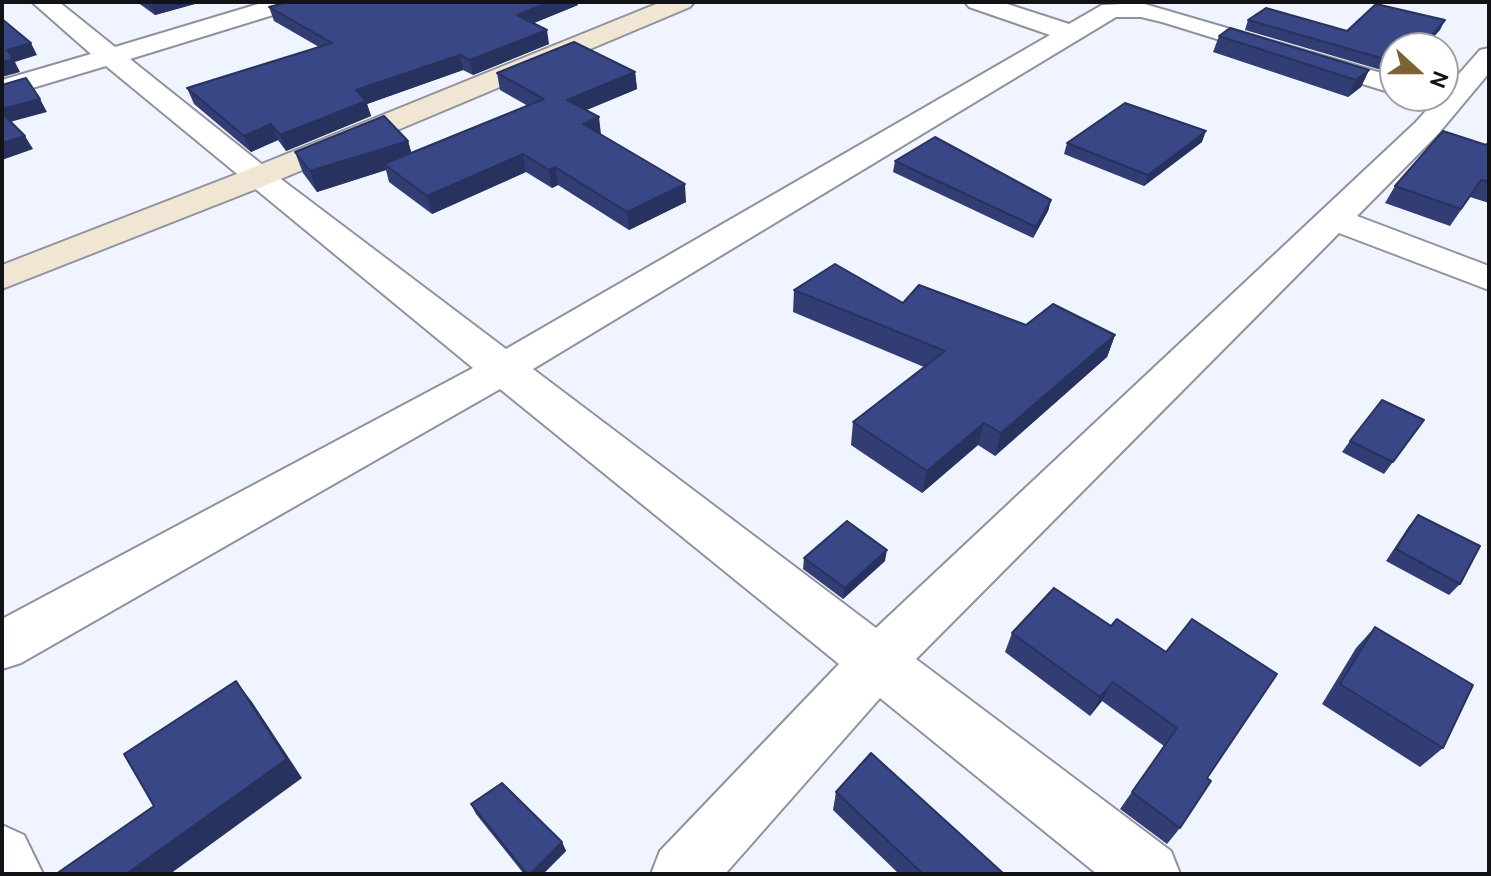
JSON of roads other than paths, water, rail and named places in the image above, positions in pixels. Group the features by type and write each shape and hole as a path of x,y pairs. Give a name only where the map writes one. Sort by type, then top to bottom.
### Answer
{"street":[{"path":"44,2 258,177 1148,874"},
{"path":"2,89 291,2"},
{"path":"2,278 258,177 682,2"},
{"path":"977,2 1073,34"},
{"path":"2,646 503,369 1111,10 1141,10 1168,16 1379,81"},
{"path":"1459,93 1489,56"},
{"path":"683,874 877,662 1442,112"},
{"path":"1334,219 1489,279"},
{"path":"2,857 11,874"}]}
